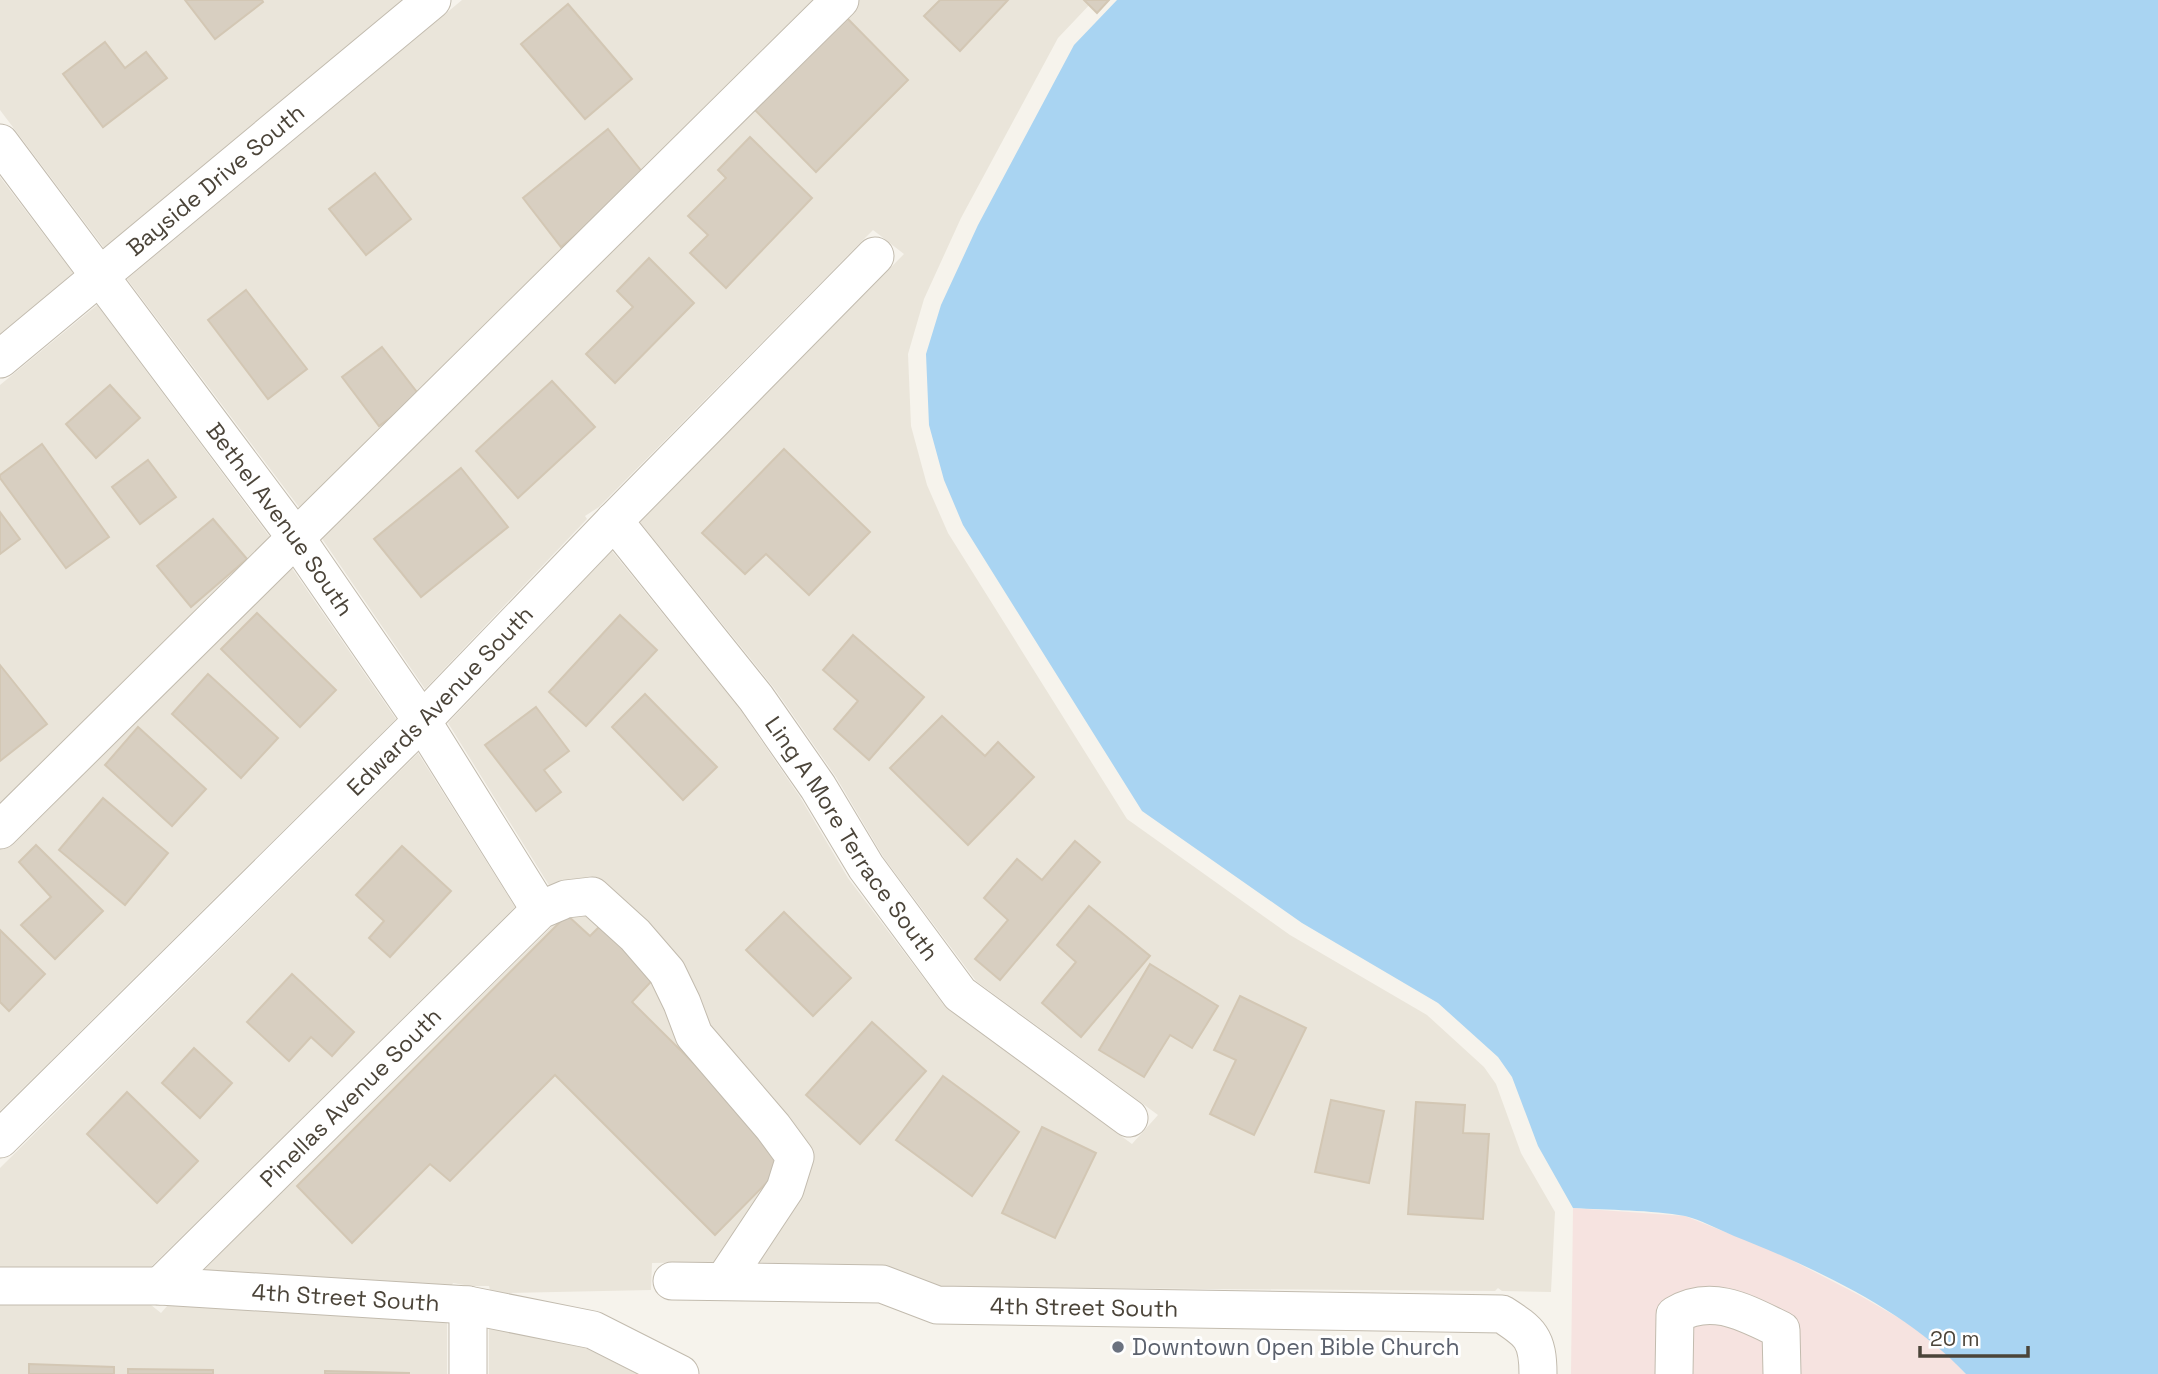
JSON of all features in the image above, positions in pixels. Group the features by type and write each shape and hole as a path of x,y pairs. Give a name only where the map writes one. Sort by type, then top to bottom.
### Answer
{"street":[{"name":"Bayside Drive South","path":"0,359 432,0"},
{"path":"0,830 839,0"},
{"name":"Bethel Avenue South","path":"0,144 296,538 422,721 540,909"},
{"name":"Edwards Avenue South","path":"0,1139 422,721 875,256"},
{"name":"Ling A More Terrace South","path":"614,521 756,698 818,788 866,867 960,994 1129,1118"},
{"path":"540,909 566,899 592,896 635,935 667,972 694,1035 774,1127 795,1157 785,1189 724,1281"},
{"name":"Pinellas Avenue South","path":"160,1286 540,909"},
{"name":"4th Street South","path":"672,1281 882,1284 937,1305 1502,1314 1529,1332 1538,1359 1538,1374"},
{"name":"4th Street South","path":"0,1286 160,1286 468,1305 593,1330 680,1374"},
{"path":"468,1305 468,1374"},
{"path":"1674,1374 1675,1315 1688,1307 1728,1306 1781,1330 1782,1374"}],"shaded area":[{"path":"0,0 402,0 104,248 0,110"},
{"path":"462,0 1094,0 1058,38 961,218 924,299 908,354 911,426 927,485 948,533 1127,819 1290,935 1427,1015 1484,1067 1496,1084 1521,1153 1555,1212 1551,1292 1502,1291 1498,1288 1495,1291 942,1287 883,1265 724,1262 652,1263 651,1290 505,1293 490,1290 489,1286 453,1283 204,1270 554,924 557,898 448,723 612,551 739,708 800,797 848,878 943,1004 1132,1144 1158,1115 976,981 884,858 836,777 774,688 640,522 904,254 873,230 599,507 585,516 587,519 425,689 314,527 127,279"},
{"path":"0,177 73,273 0,334"},
{"path":"97,305 278,548 396,719 0,1111 0,385"},
{"path":"418,753 515,907 150,1268 0,1268 0,1168"},
{"path":"1573,1208 1685,1216 1776,1252 1911,1325 1948,1355 1966,1374 1571,1374"},
{"path":"0,1305 151,1305 161,1313 168,1305 447,1322 447,1374 0,1374"},
{"path":"489,1328 585,1348 638,1374 489,1374"}],"water":[{"path":"1117,0 2158,0 2158,1374 1966,1374 1916,1330 1858,1293 1796,1262 1703,1222 1685,1216 1658,1213 1573,1208 1538,1146 1512,1077 1498,1057 1438,1003 1302,923 1142,811 963,525 944,480 929,425 926,354 941,305 978,225 1074,45"}],"building":[{"path":"185,0 262,0 263,2 215,39"},
{"path":"940,0 1008,0 960,51 924,16"},
{"path":"1084,0 1109,0 1097,13"},
{"path":"568,4 632,79 585,119 521,44"},
{"path":"846,17 908,80 816,172 754,109"},
{"path":"105,42 125,68 146,52 167,78 103,127 63,74"},
{"path":"608,129 647,178 561,247 523,198"},
{"path":"750,137 812,198 726,288 690,253 708,235 688,216 726,178 718,170"},
{"path":"375,173 411,219 366,255 329,209"},
{"path":"649,258 694,303 615,383 586,354 633,307 617,291"},
{"path":"246,290 307,369 268,399 208,320"},
{"path":"382,347 420,396 379,426 342,377"},
{"path":"552,381 595,427 518,498 476,451"},
{"path":"110,385 140,418 96,458 66,424"},
{"path":"42,444 109,537 66,568 0,478 0,475"},
{"path":"784,449 870,532 809,595 766,554 745,574 702,533"},
{"path":"148,460 176,497 140,524 112,487"},
{"path":"461,468 508,527 421,597 374,539"},
{"path":"0,512 20,539 0,554"},
{"path":"213,519 247,559 191,607 157,566"},
{"path":"257,613 336,690 300,727 221,649"},
{"path":"620,615 657,650 586,726 549,692"},
{"path":"853,635 924,697 869,760 834,729 858,701 823,670"},
{"path":"0,665 47,724 0,761"},
{"path":"208,674 278,738 241,778 172,714"},
{"path":"645,694 717,767 683,800 612,727"},
{"path":"536,707 569,751 544,770 561,792 536,811 485,745"},
{"path":"942,716 985,756 998,742 1034,777 968,845 890,768"},
{"path":"138,727 206,789 172,826 105,765"},
{"path":"103,798 168,853 125,905 59,850"},
{"path":"1075,841 1100,862 1000,980 975,959 1008,920 984,898 1017,859 1042,880"},
{"path":"36,845 103,911 55,959 21,925 51,897 19,862"},
{"path":"402,846 451,891 390,957 369,938 384,921 356,895"},
{"path":"1089,906 1150,956 1081,1037 1042,1003 1076,962 1057,945"},
{"path":"784,912 851,978 813,1016 746,950"},
{"path":"567,915 590,936 607,919 660,972 632,1002 790,1159 715,1235 555,1075 450,1181 430,1164 352,1243 297,1186"},
{"path":"0,930 45,974 9,1011 0,1002"},
{"path":"1150,964 1218,1006 1192,1048 1170,1035 1144,1077 1099,1050"},
{"path":"292,974 354,1032 332,1056 311,1037 289,1061 247,1022"},
{"path":"1240,996 1306,1028 1254,1135 1210,1114 1236,1060 1214,1050"},
{"path":"872,1022 926,1071 860,1144 806,1095"},
{"path":"194,1048 232,1083 200,1118 162,1083"},
{"path":"943,1076 1019,1132 972,1196 896,1140"},
{"path":"127,1092 198,1161 157,1203 87,1134"},
{"path":"1331,1100 1384,1111 1369,1183 1315,1172"},
{"path":"1416,1102 1465,1105 1463,1133 1489,1134 1483,1219 1408,1214"},
{"path":"1042,1127 1096,1153 1055,1238 1002,1213"},
{"path":"29,1364 114,1367 114,1374 29,1374"},
{"path":"128,1369 213,1370 213,1374 128,1374"},
{"path":"325,1371 409,1373 409,1374 325,1374"}],"place":[{"name":"Downtown Open Bible Church","path":"1118,1347"}]}
